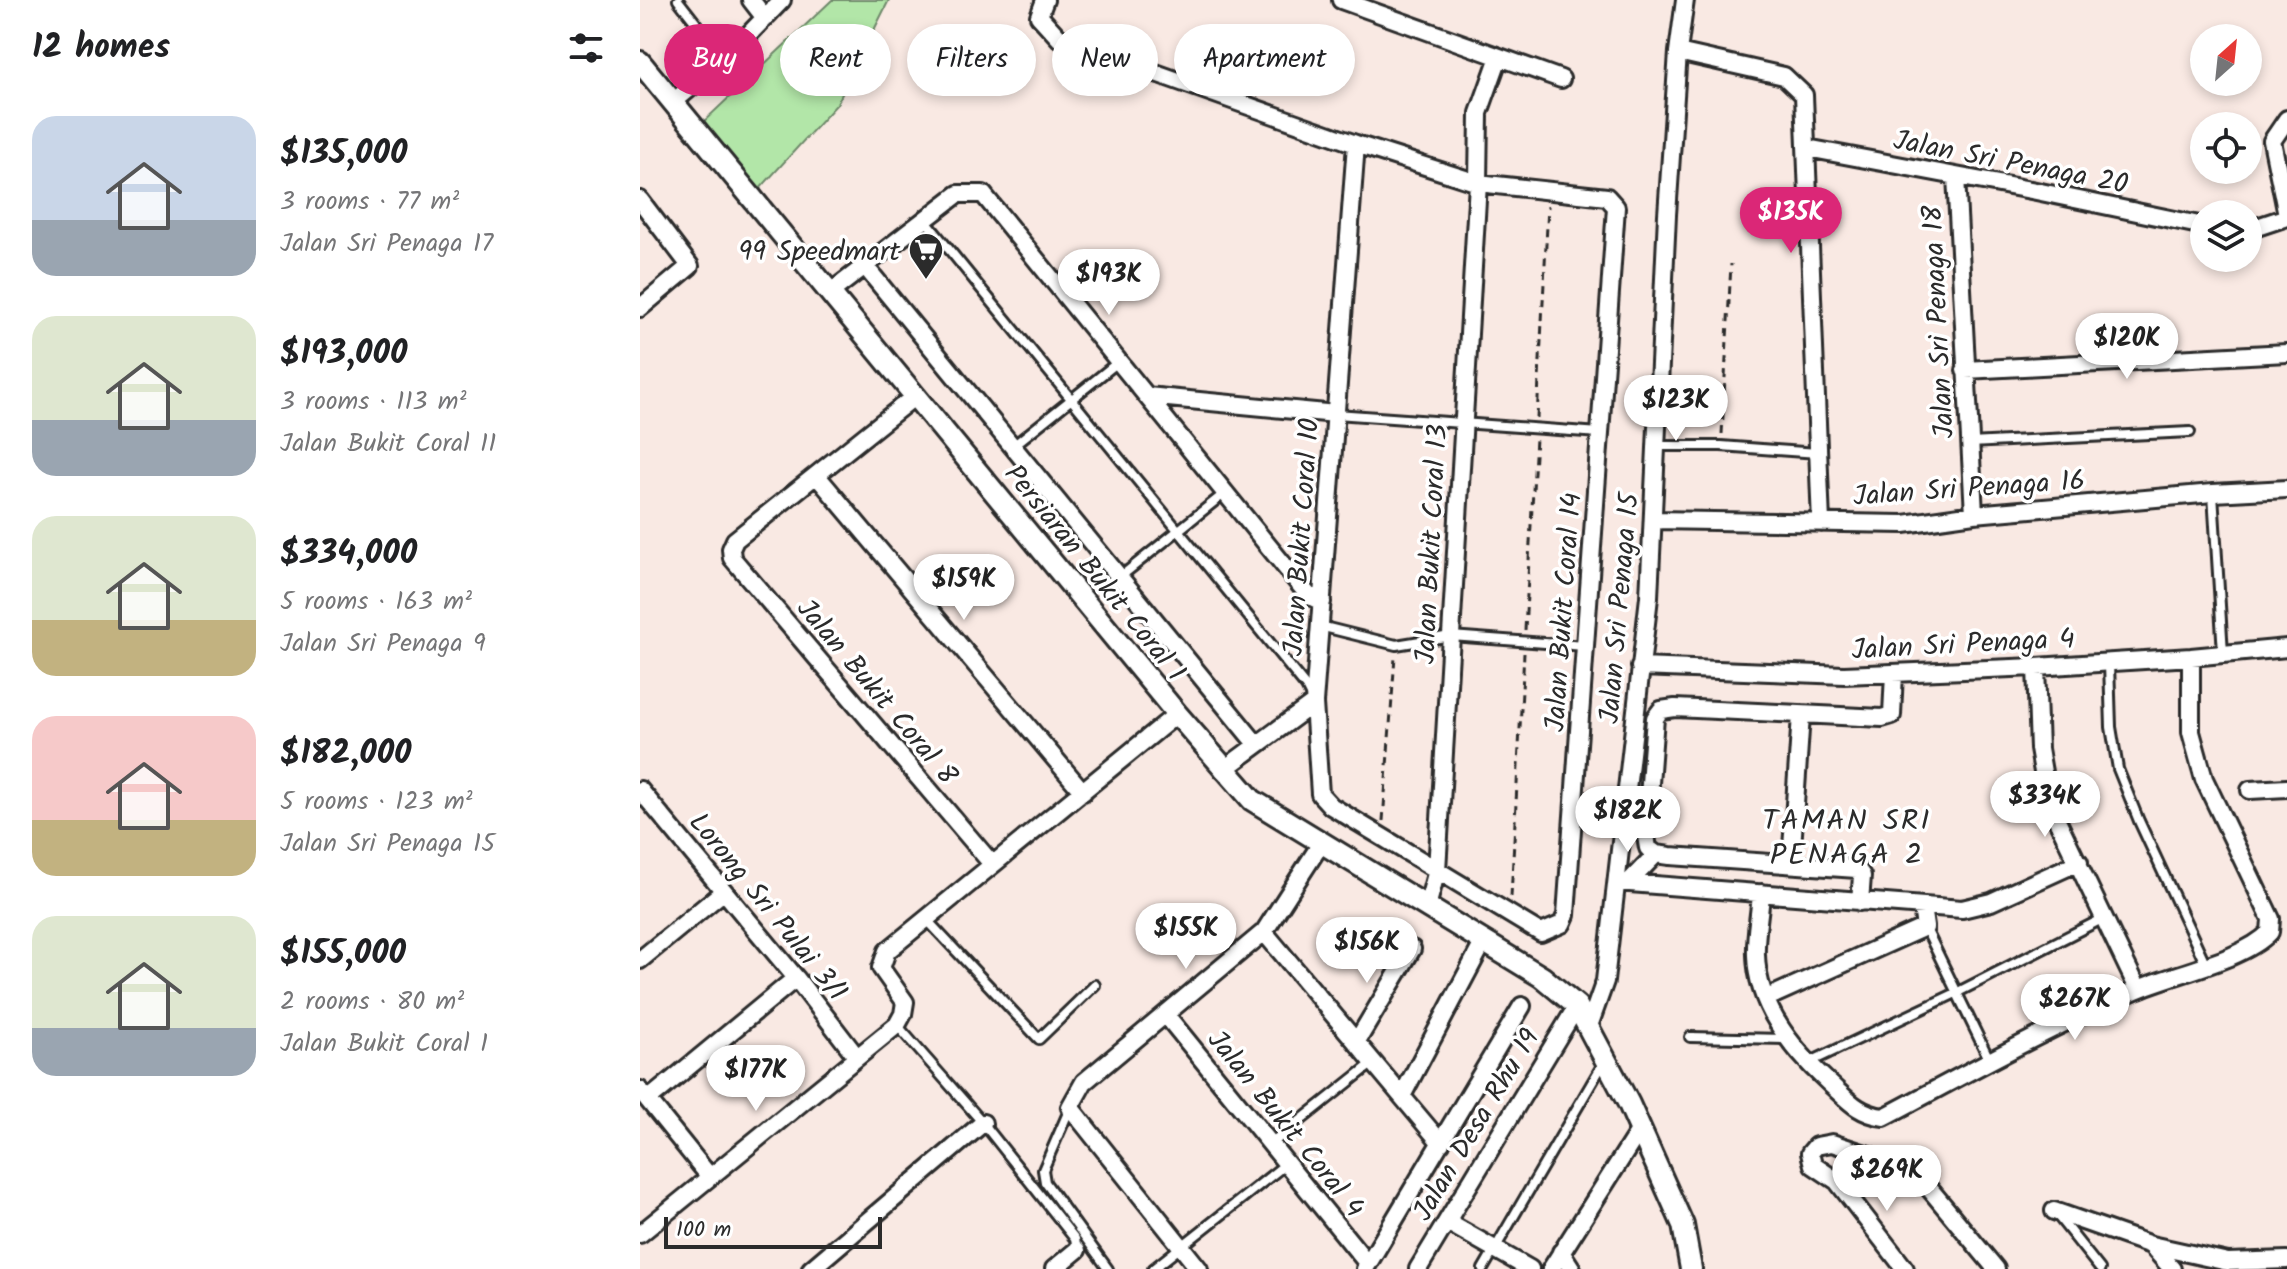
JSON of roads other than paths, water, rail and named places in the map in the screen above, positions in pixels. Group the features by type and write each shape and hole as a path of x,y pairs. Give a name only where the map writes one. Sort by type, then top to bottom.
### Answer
{"street":[{"path":"751,0 765,18"},
{"path":"759,24 782,0"},
{"path":"1045,0 1039,16 1060,39 1356,144 1478,183"},
{"path":"1341,0 1561,79"},
{"name":"Jalan Sri Penaga 15","path":"1589,1026 1605,981 1622,882 1654,520 1667,215 1678,52 1685,0"},
{"path":"1678,52 1784,76 1804,95 1821,523"},
{"name":"Jalan Bukit Coral 13","path":"1427,907 1437,870 1478,183 1479,113 1499,57"},
{"name":"Persiaran Bukit Coral 1","path":"640,62 1223,770 1252,800 1542,977 1577,1006 1606,1058 1665,1180 1683,1225 1691,1269"},
{"path":"672,103 680,96"},
{"path":"2262,225 2287,216 2284,179 2272,141 2287,119"},
{"name":"Jalan Bukit Coral 10","path":"1356,144 1314,703 1320,794 1331,806 1437,870"},
{"name":"Jalan Sri Penaga 20","path":"1807,148 2190,223"},
{"name":"Jalan Sri Penaga 18","path":"1956,176 1974,514"},
{"name":"Jalan Bukit Coral 14","path":"1437,870 1541,933 1562,924 1566,915 1616,207 1607,197 1478,183"},
{"path":"831,292 958,194 983,194 1308,595 1322,602"},
{"path":"640,200 690,266 640,308"},
{"path":"864,265 1257,745"},
{"path":"1965,370 2287,353"},
{"path":"915,396 817,476 1083,792"},
{"path":"1147,396 1336,414"},
{"name":"Jalan Bukit Coral 8","path":"817,476 735,540 731,549 732,558 992,864"},
{"name":"Jalan Sri Penaga 16","path":"1654,520 1904,524 1974,514 2287,489"},
{"name":"Jalan Sri Penaga 4","path":"1640,667 1844,675 2036,667 2287,648"},
{"path":"1761,893 1756,955 1759,977 1786,1039 1807,1063 1867,1115 1884,1117 2138,989 2262,941 2270,932 2271,919 2225,827 2201,768 2191,732 2191,657"},
{"path":"2036,667 2039,749 2048,801 2138,989"},
{"path":"1860,902 1862,876 1857,869 1656,854 1648,848 1646,836 1655,718 1661,710 1675,708 1882,718 1892,715 1894,673"},
{"path":"1223,770 1314,703"},
{"path":"640,1234 897,1025 905,1002 881,968 887,951 1177,714"},
{"path":"1791,863 1801,715"},
{"path":"2250,790 2287,788"},
{"name":"Lorong Sri Pulai 3/1","path":"640,790 796,978 856,1056"},
{"path":"1199,1269 1070,1107 1084,1082 1264,932 1322,842"},
{"path":"1622,882 1656,854"},
{"path":"1622,882 1962,909 1991,902 2079,862"},
{"path":"640,960 724,891"},
{"path":"1767,998 1925,927 1922,907"},
{"path":"1264,932 1441,1143"},
{"path":"1402,1096 1484,941"},
{"path":"1357,1041 1412,949"},
{"path":"710,1177 644,1095 796,978"},
{"path":"1366,1266 1522,1006"},
{"name":"Jalan Desa Rhu 19","path":"1418,1269 1577,1006"},
{"name":"Jalan Bukit Coral 4","path":"1166,1015 1287,1163 1366,1266"},
{"path":"811,1269 983,1123"},
{"path":"1551,1269 1640,1129"},
{"path":"1905,1269 1837,1181 1813,1165 1810,1153 1816,1146 1832,1143 1914,1170 1996,1269"},
{"path":"2054,1211 2151,1245 2228,1262 2287,1260"},
{"path":"1447,1222 1530,1269"},
{"path":"2151,1245 2172,1269"},
{"path":"1054,1269 1077,1250"},
{"path":"1561,1252 1572,1269"}],"lane":[{"path":"678,0 697,24"},
{"path":"924,220 1306,687 1314,703"},
{"path":"1013,446 1119,361"},
{"path":"1336,414 1600,433"},
{"path":"1970,443 2190,432"},
{"path":"1656,446 1721,446 1818,453"},
{"path":"1120,577 1225,492"},
{"path":"2213,493 2223,653"},
{"path":"1320,626 1396,645 1451,636 1585,646"},
{"path":"2109,662 2111,727 2118,769 2206,965"},
{"path":"1807,1063 1956,993 2104,918"},
{"path":"927,920 1039,1039 1095,985"},
{"path":"1925,927 1990,1061"},
{"path":"897,1025 983,1123 1075,1239 1077,1250"},
{"path":"1690,1037 1786,1039"},
{"path":"1483,1269 1606,1058"},
{"path":"1271,1144 1374,1062"},
{"path":"1070,1107 1043,1170 1045,1182 1108,1269"},
{"path":"1153,1269 1287,1163"},
{"path":"2054,1211 2095,1267"}],"place":[{"name":"99 Speedmart","path":"926,281"}],"district":[{"name":"TAMAN SRI PENAGA 2","path":"1847,837"}]}
